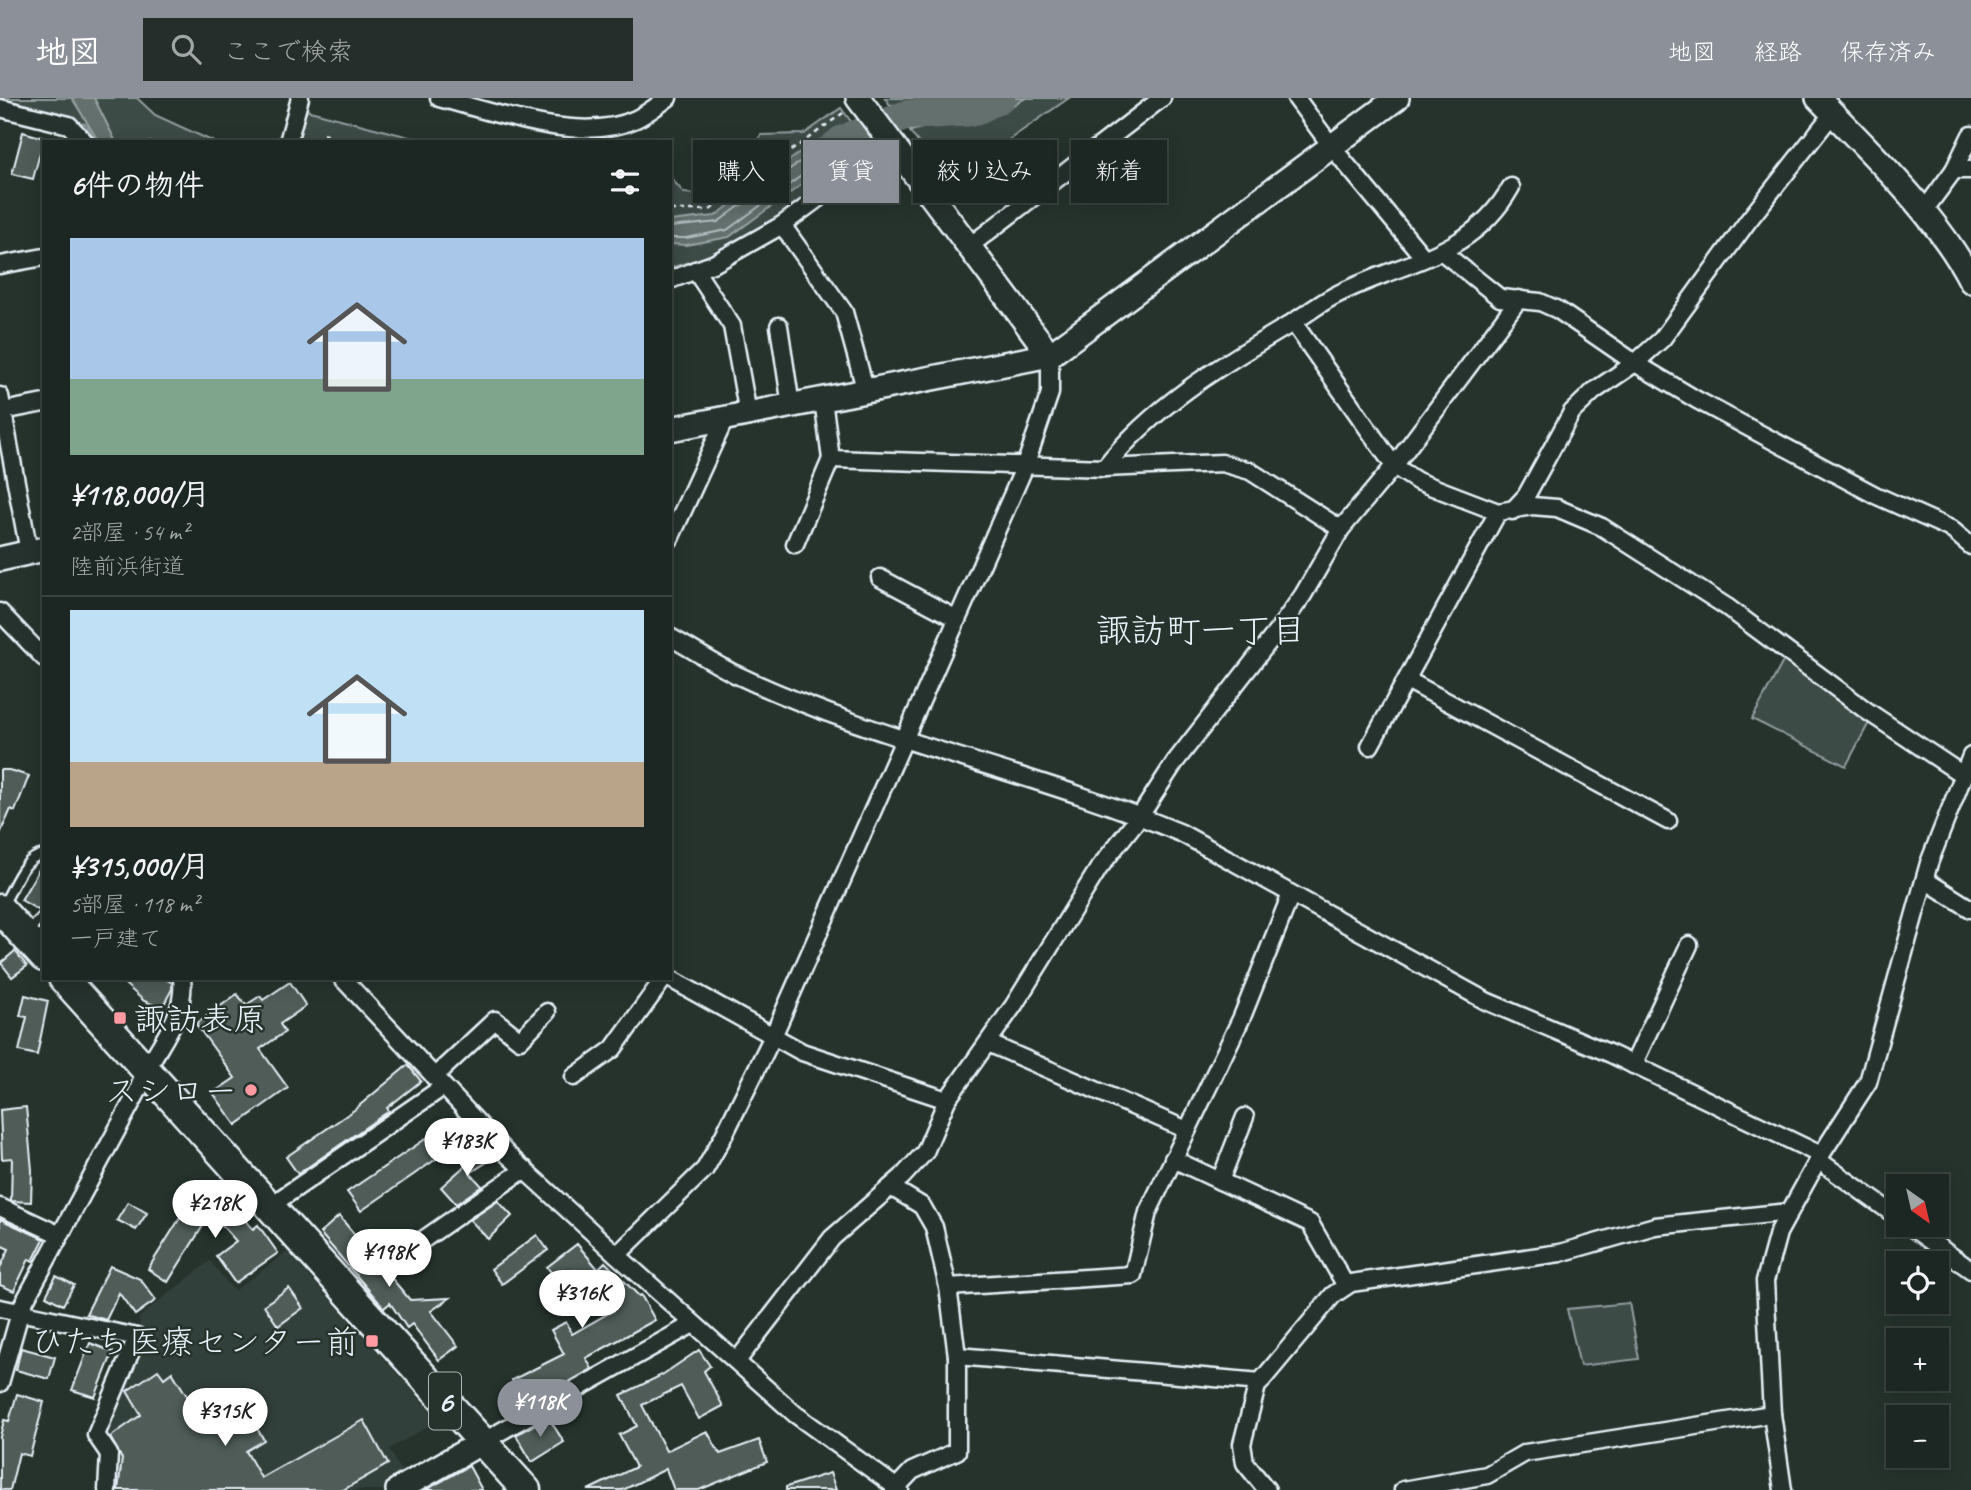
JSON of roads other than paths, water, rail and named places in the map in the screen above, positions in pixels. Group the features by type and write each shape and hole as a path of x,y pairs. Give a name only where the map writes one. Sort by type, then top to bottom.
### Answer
{"highway":[{"path":"5,920 42,955"},
{"name":"6","path":"65,980 526,1490"}],"street":[{"path":"289,140 300,98"},
{"path":"444,99 544,124 593,128 635,120 668,98"},
{"path":"971,245 1163,98"},
{"path":"1296,98 1332,147 1424,258"},
{"path":"672,429 1050,355 1397,98"},
{"path":"860,102 890,140"},
{"path":"1370,746 1505,511 1526,496 1572,412 1594,391 1635,363 1662,339 1691,304 1825,106 1923,212 1951,248 1971,281"},
{"path":"0,108 69,125 83,140"},
{"path":"1923,212 1954,170 1971,135"},
{"path":"617,1255 705,1169 774,1034 1025,466 1050,393 1050,355 899,151"},
{"path":"1954,170 1971,170"},
{"path":"1104,468 1127,440 1154,414 1241,353 1335,296 1441,251 1476,232 1497,212 1511,187"},
{"path":"672,279 715,262 782,225 811,203"},
{"path":"782,225 844,312 866,391"},
{"path":"1441,251 1500,298 1540,302 1558,310 1635,363 1875,495 1951,529 1971,546"},
{"path":"0,265 42,257"},
{"path":"695,270 732,326 748,414"},
{"path":"737,1361 832,1238 891,1187 925,1153 947,1100 988,1043 1099,868 1140,816 1175,762 1245,675 1303,595 1341,529 1394,466 1519,299"},
{"path":"1293,322 1394,466 1417,481 1505,511 1532,506 1557,508 1602,527 1727,607 1858,705 1963,775"},
{"path":"779,326 791,406"},
{"path":"795,544 831,459 822,400"},
{"path":"0,558 36,550 2,403 42,403"},
{"path":"672,535 725,419"},
{"path":"831,459 1104,468 1222,463 1250,471 1341,529"},
{"path":"880,578 957,619"},
{"path":"0,612 42,656"},
{"path":"672,638 733,673 904,739 1140,816 1226,855 1291,894 1486,1001 1633,1065 1820,1157 1886,1208"},
{"path":"1407,680 1668,821"},
{"path":"1783,1490 1772,1414 1765,1281 1778,1233 1820,1157 1868,1082 1925,880 1971,756"},
{"path":"1925,880 1971,909"},
{"path":"948,1287 1133,1275 1147,1212 1242,1017 1291,894"},
{"path":"1633,1065 1689,945"},
{"path":"0,1383 19,1314 58,1234 138,1091 145,1067 160,1051 179,1011 182,980"},
{"path":"574,1077 613,1049 665,980"},
{"path":"671,980 774,1034 802,1052 947,1100"},
{"path":"350,981 438,1082 617,1255 795,1414 897,1489 912,1472 957,1451 957,1356 948,1287 934,1227 922,1206 891,1187"},
{"path":"270,1206 438,1082 495,1020 520,1040 547,1012"},
{"path":"988,1043 1187,1130"},
{"path":"1220,1181 1245,1117"},
{"path":"1173,1159 1310,1223 1346,1286"},
{"path":"394,1260 525,1169"},
{"path":"0,1207 58,1234"},
{"path":"1267,1490 1245,1463 1242,1444 1261,1382 1333,1295 1351,1283 1560,1253 1655,1226 1789,1212"},
{"path":"1925,1237 1971,1270"},
{"path":"0,1308 137,1337 96,1435 110,1454 107,1490"},
{"path":"398,1490 693,1324"},
{"path":"957,1356 1261,1382"},
{"path":"1403,1490 1487,1475 1525,1453 1772,1414"}],"lane":[{"path":"42,854 34,855 25,864 5,920 42,915"}],"water":[{"path":"72,98 94,98 115,140 98,140"},
{"path":"971,98 1026,98 999,111 911,131 890,105 954,103"},
{"path":"848,123 863,140 821,140"},
{"path":"803,151 803,183 789,194 789,161"},
{"path":"732,203 776,203 729,237 686,245 672,244 672,221 715,216"}],"waterway":[{"path":"844,140 907,115 974,111 1000,98"}],"place":[{"name":"諏訪表原","path":"120,1018"},
{"name":"スシロー","path":"251,1090"},
{"name":"ひたち医療センター前","path":"372,1341"}],"district":[{"name":"諏訪町一丁目","path":"1201,630"}]}
